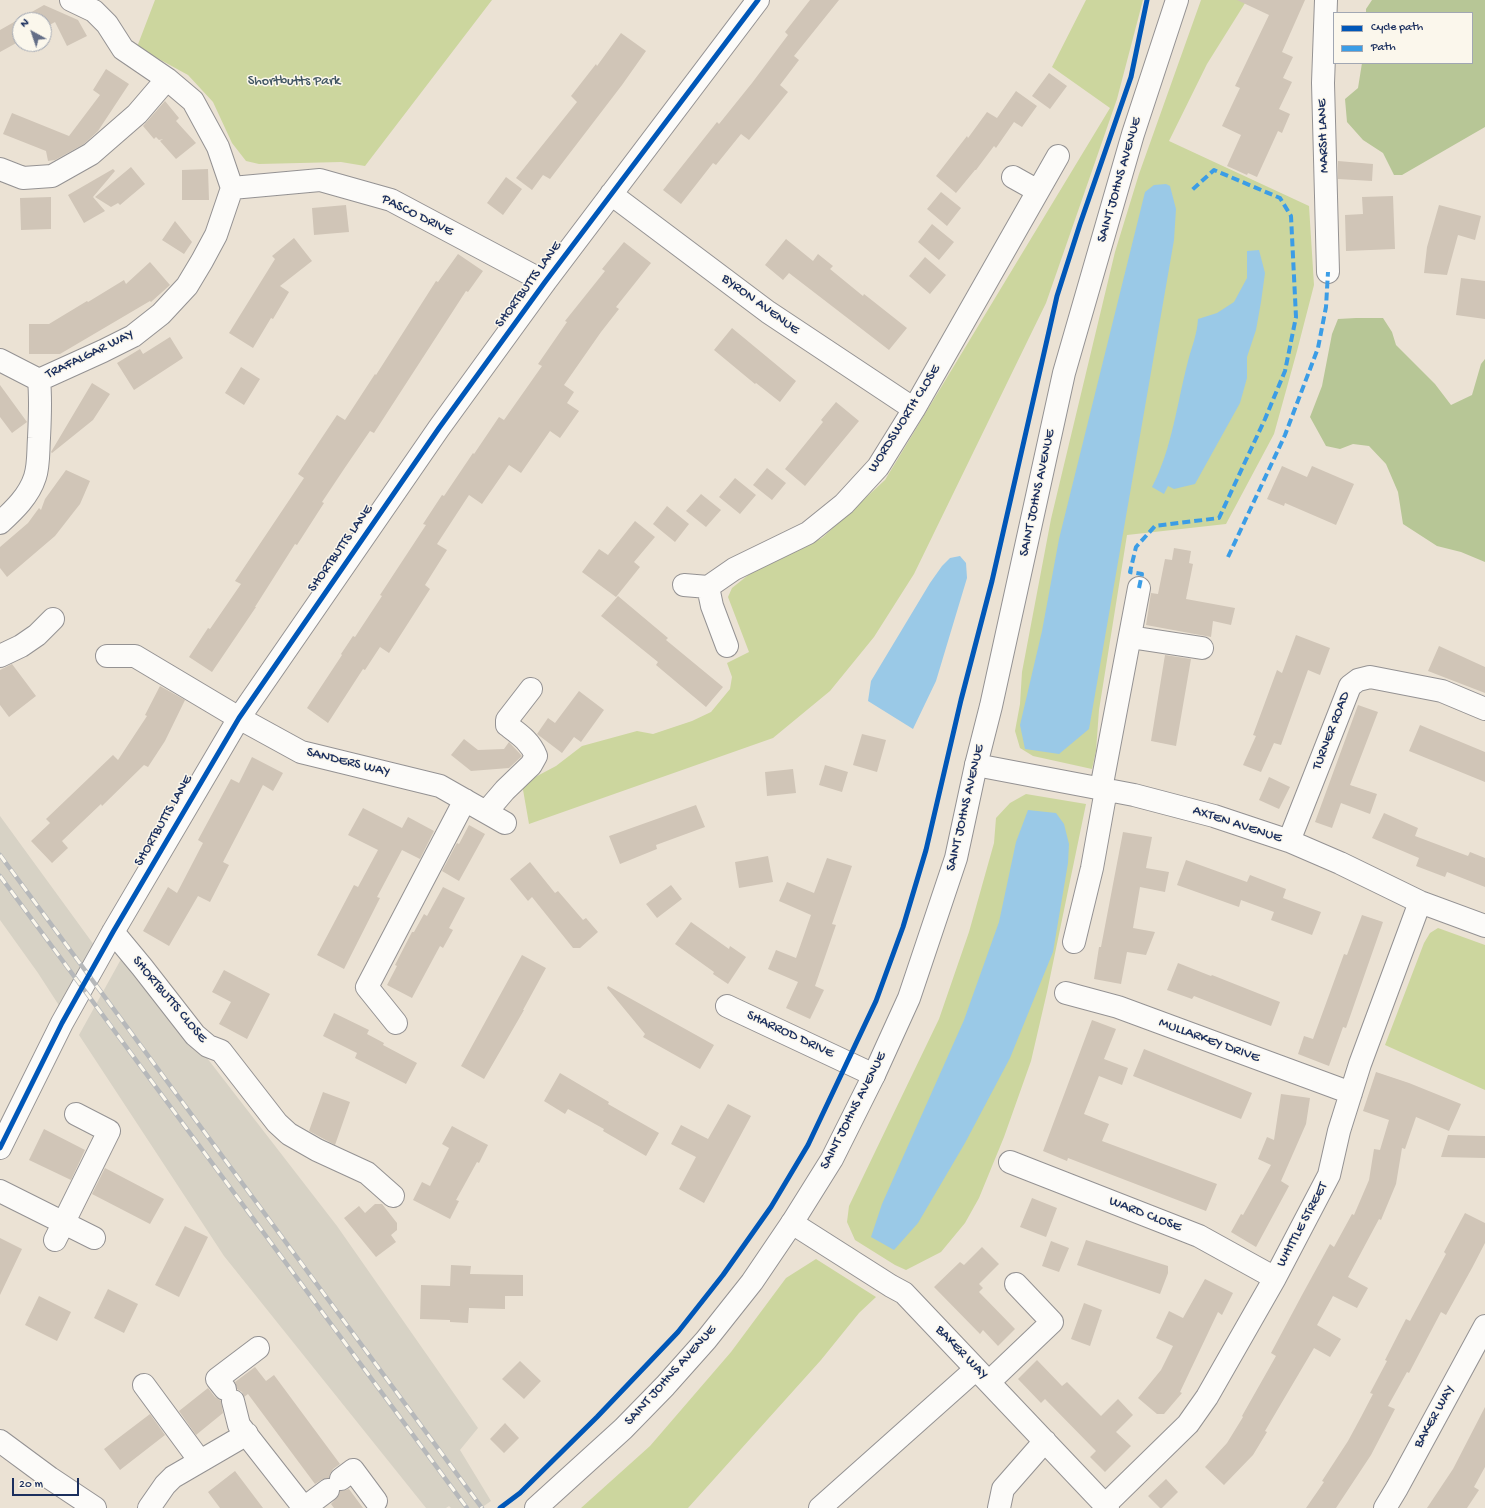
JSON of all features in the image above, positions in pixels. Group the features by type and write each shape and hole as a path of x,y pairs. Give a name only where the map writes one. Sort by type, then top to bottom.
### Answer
{"main road":[{"path":"71,0 94,11 107,24 123,49 167,79 193,101 218,147 232,188"},
{"name":"SHORTBUTTS LANE","path":"0,1148 62,1023 113,932 239,718 439,428 545,282 758,0"},
{"name":"SAINT JOHNS AVENUE","path":"536,1508 623,1429 665,1386 706,1340 752,1282 792,1223 832,1159 874,1075 909,998 956,858 1064,372 1133,134 1177,0"},
{"name":"MARSH LANE","path":"1326,0 1323,82 1328,272"},
{"path":"0,169 23,178 52,176 91,154 137,114 167,79"},
{"name":"WORDSWORTH CLOSE","path":"708,587 734,569 808,533 844,504 878,466 914,409 1058,156"},
{"path":"1013,177 1038,190"},
{"name":"PASCO DRIVE","path":"232,188 320,180 391,200 545,282"},
{"name":"TRAFALGAR WAY","path":"1,362 40,380 133,336 160,314 187,286 216,235 232,188"},
{"name":"BYRON AVENUE","path":"611,194 768,312 914,409"},
{"path":"0,523 24,498 35,478 38,463 41,396 40,380"},
{"path":"684,585 708,587 712,606 728,646"},
{"path":"1074,942 1092,868 1139,588"},
{"path":"0,656 21,646 53,619"},
{"path":"1130,637 1202,648"},
{"name":"SANDERS WAY","path":"107,656 134,656 239,718 301,752 440,786 487,811 505,823"},
{"name":"TURNER ROAD","path":"1289,841 1350,686 1358,680 1370,677 1442,692 1485,709"},
{"path":"487,811 531,765 536,756 533,748 525,738 508,725 507,720 531,688"},
{"name":"AXTEN AVENUE","path":"976,765 1134,795 1214,816 1289,841 1340,863 1420,902 1485,926"},
{"path":"396,1023 367,987 465,800"},
{"name":"WHITTLE STREET","path":"1107,1507 1188,1424 1207,1397 1275,1278 1329,1175 1339,1132 1360,1064 1420,902"},
{"name":"SHORTBUTTS CLOSE","path":"113,932 195,1035 208,1046 221,1051 277,1123 289,1134 317,1150 367,1173 393,1196"},
{"name":"MULLARKEY DRIVE","path":"1066,993 1118,1007 1351,1093"},
{"name":"SHARROD DRIVE","path":"727,1006 874,1075"},
{"path":"59,1232 109,1131 76,1114"},
{"name":"WARD CLOSE","path":"1010,1162 1199,1236 1275,1278"},
{"path":"0,1191 59,1232 94,1238"},
{"name":"BAKER WAY","path":"792,1223 904,1293 1107,1507"},
{"path":"820,1508 982,1376 1052,1322 1016,1284"},
{"name":"BAKER WAY","path":"1390,1506 1485,1326"},
{"path":"258,1348 217,1378 229,1395 243,1430 304,1508 353,1470 376,1501"},
{"path":"144,1385 200,1461"},
{"path":"149,1508 164,1485 173,1477 200,1461 243,1430"},
{"path":"0,1441 94,1508"},
{"path":"999,1508 1003,1489 1045,1441"}],"shaded area":[{"path":"0,816 94,945 60,1007 0,920"},
{"path":"125,952 337,1226 478,1428 460,1450 491,1501 481,1508 451,1508 449,1506 446,1508 426,1508 224,1256 79,1035"}],"green space":[{"name":"Shortbutts Park","path":"155,0 492,0 365,166 341,162 259,164 246,161 232,143 213,102 188,75 137,47"},
{"path":"1086,0 1143,0 1117,99 1046,303 914,574 874,637 830,691 773,738 529,824 522,784 556,766 582,746 637,731 653,734 692,721 711,712 730,689 732,677 727,663 749,652 728,597 732,588 752,572 822,538 885,480 1110,108 1052,67"},
{"path":"1201,0 1247,0 1207,64 1169,141 1309,206 1314,285 1274,434 1226,524 1127,535 1099,710 1096,751 1092,769 1033,756 1020,748 1015,731 1020,704 1022,672 1051,519 1115,252 1139,174"},
{"path":"1372,0 1485,0 1485,127 1402,175 1394,175 1383,153 1363,140 1347,122 1345,99 1358,88 1362,64 1473,64 1473,12 1366,12 1366,9"},
{"path":"1383,318 1392,332 1396,345 1435,384 1451,405 1472,395 1481,364 1485,359 1485,562 1461,552 1437,546 1403,524 1398,492 1386,464 1369,446 1353,444 1340,449 1326,446 1310,417 1322,386 1332,334 1338,319"},
{"path":"1026,794 1086,804 1047,992 1031,1061 1004,1137 979,1198 965,1223 941,1252 906,1270 895,1265 855,1240 847,1222 849,1206 939,1019 969,932 994,843 996,818 1010,803"},
{"path":"1438,928 1485,945 1485,1090 1385,1045 1424,943 1430,933"},
{"path":"816,1259 876,1297 859,1313 821,1360 688,1508 581,1508 650,1446 731,1352 786,1278"}],"water":[{"path":"1166,184 1170,186 1176,209 1174,240 1089,729 1059,754 1025,749 1020,725 1042,631 1059,539 1145,192 1154,185"},
{"path":"1259,250 1265,273 1256,330 1247,357 1247,378 1240,403 1195,484 1174,489 1168,486 1164,494 1152,487 1165,457 1198,319 1217,313 1234,302 1247,278 1247,251"},
{"path":"960,556 966,563 967,578 936,681 913,729 868,701 871,681 930,583 942,566 950,558"},
{"path":"1028,810 1056,813 1064,824 1069,844 1068,863 1053,952 1010,1058 965,1143 918,1223 894,1250 871,1237 882,1204 964,1020 999,922 1016,842"}],"building":[{"path":"810,0 839,0 794,56 799,60 780,85 788,92 749,140 741,134 716,165 713,163 681,204 663,190 717,122 719,124 752,83 788,35 785,32"},
{"path":"1237,0 1305,0 1282,52 1293,57 1283,78 1292,82 1279,109 1290,114 1282,133 1278,131 1257,177 1248,173 1247,175 1227,166 1241,135 1222,126 1240,88 1235,86 1269,15"},
{"path":"44,5 78,20 87,36 67,46 55,22 52,24 52,12 32,12"},
{"path":"12,23 12,45 0,52 0,30"},
{"path":"621,33 646,51 550,179 543,175 532,190 516,178 577,102 571,96 596,64 597,66"},
{"path":"106,69 129,84 98,131 84,144 55,160 48,161 46,151 3,134 12,113 69,136 100,95 93,90"},
{"path":"1049,73 1067,86 1050,109 1032,96"},
{"path":"1016,91 1037,106 1022,127 1014,122 996,148 994,146 956,193 936,176 967,136 968,138 987,112 997,118"},
{"path":"165,101 179,118 176,121 196,143 176,159 160,141 163,139 159,140 156,137 154,139 143,126"},
{"path":"1338,161 1373,164 1372,181 1338,179"},
{"path":"131,167 145,184 120,205 118,203 111,207 95,197"},
{"path":"113,169 115,171 93,197 105,211 84,223 68,195"},
{"path":"208,169 209,200 182,200 182,170"},
{"path":"506,177 522,189 503,215 487,203"},
{"path":"941,192 961,208 947,226 927,209"},
{"path":"1393,196 1395,249 1346,251 1345,215 1363,214 1362,197"},
{"path":"51,197 51,229 21,230 20,198"},
{"path":"346,205 349,232 314,235 312,208"},
{"path":"1439,205 1481,216 1475,240 1458,235 1447,275 1424,273 1427,247"},
{"path":"175,221 192,242 184,254 162,240"},
{"path":"932,224 954,242 939,260 918,242"},
{"path":"294,238 312,261 280,286 289,292 253,348 229,333 275,259 272,256"},
{"path":"786,239 813,261 818,254 833,266 830,269 863,296 864,294 907,328 889,350 789,273 783,280 765,265"},
{"path":"624,242 651,263 616,307 619,309 564,385 574,392 567,403 579,411 560,438 550,431 521,473 509,465 482,504 469,495 437,544 447,550 425,585 430,589 389,653 380,647 365,670 363,669 328,723 307,708 353,636 355,637 382,596 380,595 426,525 423,524 442,495 444,496 499,417 504,420 542,366 538,364 567,322 565,321 605,271 602,269"},
{"path":"458,254 483,271 468,292 466,291 374,433 370,431 344,469 322,502 324,503 297,545 295,544 256,607 212,672 189,657 208,628 210,629 241,584 235,581 304,478 298,474 337,415 345,420 375,374 376,375 436,281 438,282"},
{"path":"925,257 946,275 930,294 909,276"},
{"path":"150,262 170,285 151,302 150,301 60,354 29,354 29,324 49,324 124,280 126,284"},
{"path":"1461,278 1485,281 1485,319 1456,315"},
{"path":"732,328 796,381 780,402 756,383 755,384 714,350"},
{"path":"170,337 183,358 134,390 117,363 140,349 143,354"},
{"path":"241,367 260,379 244,405 225,393"},
{"path":"92,383 110,394 93,420 52,453 51,452"},
{"path":"0,385 27,422 12,433 0,417"},
{"path":"836,402 859,421 805,486 785,469 823,422 821,420"},
{"path":"1282,466 1307,477 1312,466 1354,484 1336,525 1285,503 1284,506 1267,499"},
{"path":"767,468 786,483 772,500 753,485"},
{"path":"66,470 90,481 80,504 55,536 7,577 0,568 0,547 28,523 39,508 41,510 45,499"},
{"path":"735,478 756,495 740,514 719,497"},
{"path":"701,494 721,510 706,527 686,511"},
{"path":"667,506 689,524 675,542 653,524"},
{"path":"635,521 655,537 634,562 640,567 616,597 582,572 599,549 608,555"},
{"path":"1174,548 1191,551 1189,563 1193,564 1186,599 1235,608 1231,625 1213,621 1211,637 1146,625 1151,593 1158,594 1165,559 1172,560"},
{"path":"618,596 668,638 666,640 723,687 706,707 656,665 658,662 601,616"},
{"path":"1296,635 1330,648 1320,675 1308,670 1281,745 1274,743 1261,772 1243,765 1256,736 1253,735 1277,670 1282,673"},
{"path":"1439,646 1485,667 1485,693 1428,671"},
{"path":"1165,655 1191,659 1176,746 1151,741"},
{"path":"12,664 36,696 9,717 0,705 0,670"},
{"path":"160,686 185,700 165,741 148,767 144,765 102,806 101,804 62,841 68,848 52,863 31,841 50,823 46,819 113,755 118,760 147,716 145,715"},
{"path":"579,691 604,710 581,742 574,737 562,753 537,734 548,718 555,723"},
{"path":"1358,705 1378,712 1350,785 1377,794 1370,814 1341,803 1332,828 1315,822"},
{"path":"1420,725 1485,752 1485,782 1409,751"},
{"path":"862,734 886,740 877,772 853,765"},
{"path":"464,739 478,750 504,749 509,742 522,756 509,768 471,771 451,755"},
{"path":"252,757 283,773 273,791 263,785 223,862 229,865 210,902 198,896 169,946 143,931 168,887 177,893 203,843 198,840 231,779 239,783"},
{"path":"825,765 848,772 842,792 819,785"},
{"path":"793,769 796,793 767,796 765,772"},
{"path":"1269,777 1290,787 1279,809 1259,800"},
{"path":"696,805 705,827 656,845 657,849 620,864 609,836"},
{"path":"363,808 402,828 408,817 434,831 420,859 402,850 377,897 380,898 344,969 317,955 354,885 358,887 378,850 348,835"},
{"path":"1384,813 1418,828 1415,836 1468,856 1470,852 1485,858 1485,887 1447,872 1445,877 1416,866 1419,858 1372,838"},
{"path":"469,825 485,834 459,881 442,871 457,843 459,844"},
{"path":"1123,832 1152,837 1146,868 1169,872 1165,892 1140,887 1133,928 1155,932 1146,955 1127,952 1121,984 1094,979 1099,947 1101,947"},
{"path":"768,856 773,882 739,888 735,862"},
{"path":"827,858 852,866 832,924 836,925 815,986 824,990 810,1019 786,1008 798,982 768,969 776,950 796,958 811,915 779,901 787,882 814,893"},
{"path":"1186,860 1247,882 1250,875 1286,889 1283,898 1321,912 1312,935 1271,920 1274,912 1241,900 1239,907 1177,885"},
{"path":"530,862 555,893 558,891 583,920 586,918 598,932 580,948 573,948 532,897 528,901 510,879"},
{"path":"671,885 682,899 657,918 646,904"},
{"path":"443,887 465,898 449,928 453,930 443,948 440,946 412,998 387,985 397,966 395,965 412,932 414,932 424,914 427,916"},
{"path":"1362,915 1383,922 1346,1028 1343,1027 1329,1066 1298,1054 1304,1036 1313,1039 1344,954 1347,955"},
{"path":"691,922 729,949 730,946 746,957 728,984 675,944"},
{"path":"522,955 546,968 524,1010 484,1079 461,1066"},
{"path":"1178,963 1280,1002 1271,1026 1194,996 1192,999 1167,990"},
{"path":"224,970 270,994 247,1039 219,1024 231,1002 212,992"},
{"path":"608,986 714,1045 700,1069 643,1037 645,1034 607,988"},
{"path":"334,1013 369,1030 367,1034 384,1043 383,1045 417,1063 406,1084 355,1058 357,1053 323,1036"},
{"path":"1092,1020 1116,1029 1104,1059 1128,1068 1122,1085 1099,1076 1084,1114 1109,1124 1102,1141 1217,1184 1206,1211 1068,1158 1067,1161 1043,1151"},
{"path":"1144,1049 1252,1093 1241,1119 1133,1076"},
{"path":"1376,1072 1409,1083 1461,1104 1449,1131 1416,1117 1405,1149 1402,1148 1396,1184 1381,1220 1379,1219 1348,1277 1368,1288 1357,1308 1333,1296 1317,1325 1341,1339 1330,1357 1314,1348 1265,1431 1267,1432 1253,1455 1224,1485 1205,1467 1227,1443 1243,1417 1242,1416 1276,1356 1271,1353 1330,1244 1334,1247 1352,1214 1354,1215 1369,1180 1374,1149 1380,1150 1389,1120 1363,1111"},
{"path":"560,1073 609,1102 608,1104 659,1133 646,1156 603,1131 604,1129 568,1109 565,1114 544,1101"},
{"path":"323,1092 350,1102 335,1145 309,1131"},
{"path":"1281,1094 1310,1098 1306,1124 1281,1181 1289,1186 1256,1247 1231,1232 1241,1214 1243,1215 1271,1165 1258,1159 1267,1137 1274,1140"},
{"path":"728,1104 751,1116 704,1203 679,1189 696,1157 671,1144 681,1125 708,1139"},
{"path":"452,1126 488,1145 479,1163 477,1162 456,1200 459,1201 450,1219 413,1200 422,1182 430,1186 449,1148 442,1144"},
{"path":"44,1129 85,1150 71,1180 29,1160"},
{"path":"1448,1135 1485,1136 1485,1158 1441,1157"},
{"path":"105,1168 164,1199 150,1224 92,1194"},
{"path":"1032,1198 1057,1208 1046,1237 1020,1227"},
{"path":"375,1204 382,1204 397,1223 397,1230 391,1235 396,1242 376,1257 344,1218 359,1206 365,1213"},
{"path":"1465,1213 1485,1223 1485,1243 1472,1268 1446,1315 1441,1312 1409,1373 1407,1372 1388,1406 1395,1409 1371,1455 1336,1508 1306,1508 1324,1482 1322,1481 1348,1441 1361,1417 1373,1394 1370,1393 1387,1361 1385,1360 1406,1319 1410,1321 1446,1254 1444,1252"},
{"path":"185,1226 208,1237 179,1297 155,1285"},
{"path":"0,1238 22,1249 0,1295"},
{"path":"1086,1240 1168,1266 1168,1273 1160,1294 1077,1265"},
{"path":"1051,1241 1069,1248 1059,1272 1042,1266"},
{"path":"982,1247 999,1264 979,1284 983,1288 979,1292 1015,1329 998,1346 983,1330 980,1334 934,1287 960,1262 964,1265"},
{"path":"451,1265 471,1266 470,1274 523,1275 523,1296 505,1296 505,1309 469,1308 468,1323 450,1322 450,1320 420,1319 421,1285 450,1286"},
{"path":"1205,1279 1233,1293 1222,1315 1218,1312 1180,1392 1182,1393 1164,1414 1157,1414 1138,1398 1161,1370 1173,1346 1156,1338 1169,1311 1183,1318"},
{"path":"108,1289 138,1304 124,1333 94,1318"},
{"path":"39,1296 71,1312 57,1341 25,1325"},
{"path":"1084,1303 1102,1310 1090,1346 1071,1339"},
{"path":"1037,1360 1062,1386 1067,1382 1101,1416 1118,1399 1133,1415 1116,1432 1131,1446 1105,1472 1090,1457 1096,1451 1045,1399 1041,1403 1018,1379"},
{"path":"520,1361 541,1381 524,1399 502,1379"},
{"path":"255,1367 266,1381 274,1375 340,1464 333,1469 329,1478 321,1480 315,1484 248,1394 244,1397 242,1392 237,1389 235,1382"},
{"path":"208,1388 215,1397 221,1401 223,1413 196,1435 179,1411"},
{"path":"1485,1407 1485,1467 1474,1487 1479,1490 1467,1508 1427,1508 1453,1469"},
{"path":"150,1414 165,1435 120,1470 104,1449"},
{"path":"505,1423 519,1438 504,1453 490,1439"},
{"path":"235,1471 263,1508 220,1508 208,1492"},
{"path":"1166,1479 1178,1492 1162,1508 1160,1508 1148,1496"},
{"path":"349,1489 363,1508 334,1508 331,1504 339,1495 340,1491"}],"railway":[{"path":"0,855 482,1508"},
{"path":"0,876 467,1508"}],"marked path":[{"path":"1139,588 1142,574 1130,572 1136,547 1155,526 1219,518 1265,419 1285,371 1296,317 1291,216 1280,198 1214,170 1192,190"},
{"path":"1228,557 1285,435 1318,348 1326,307 1328,272"}],"cycle path":[{"path":"0,1148 62,1023 113,932 239,718 439,428 545,282 758,0"},
{"path":"500,1508 520,1493 597,1417 678,1332 723,1275 771,1207 808,1145 876,1001 903,927 926,850 961,700 992,581 1057,296 1080,224 1131,77 1147,0"}]}
